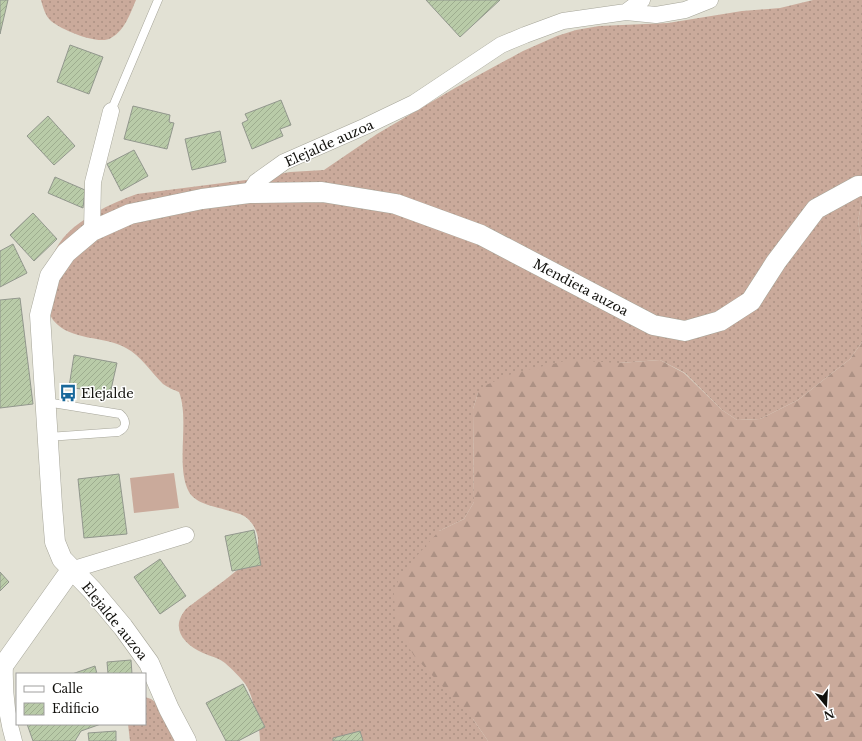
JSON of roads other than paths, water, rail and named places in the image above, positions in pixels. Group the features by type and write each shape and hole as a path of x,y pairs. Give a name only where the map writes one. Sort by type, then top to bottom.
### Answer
{"street":[{"path":"626,12 642,0"},
{"path":"626,12 656,15 685,10 695,4 710,0"},
{"name":"Elejalde auzoa","path":"249,193 256,182 284,162 414,103 501,45 564,21 626,12"},
{"path":"92,231 93,182 111,111"},
{"name":"Mendieta auzoa","path":"249,193 322,192 396,204 481,235 653,326 685,330 720,321 751,301 776,262 816,209 858,186 862,186"},
{"path":"46,402 40,315 50,276 66,253 92,231 130,214 202,199 249,193"},
{"name":"Elejalde auzoa","path":"46,402 55,542 62,559 92,590 118,621 149,663 169,709 186,741"},
{"name":"Elejalde auzoa","path":"71,570 186,535"},
{"path":"14,741 8,721 3,665 71,570"}],"lane":[{"path":"111,111 158,0"},
{"path":"46,402 120,414 124,418 125,423 124,427 118,432 48,437"}],"place":[{"name":"Elejalde","path":"68,393"}]}
